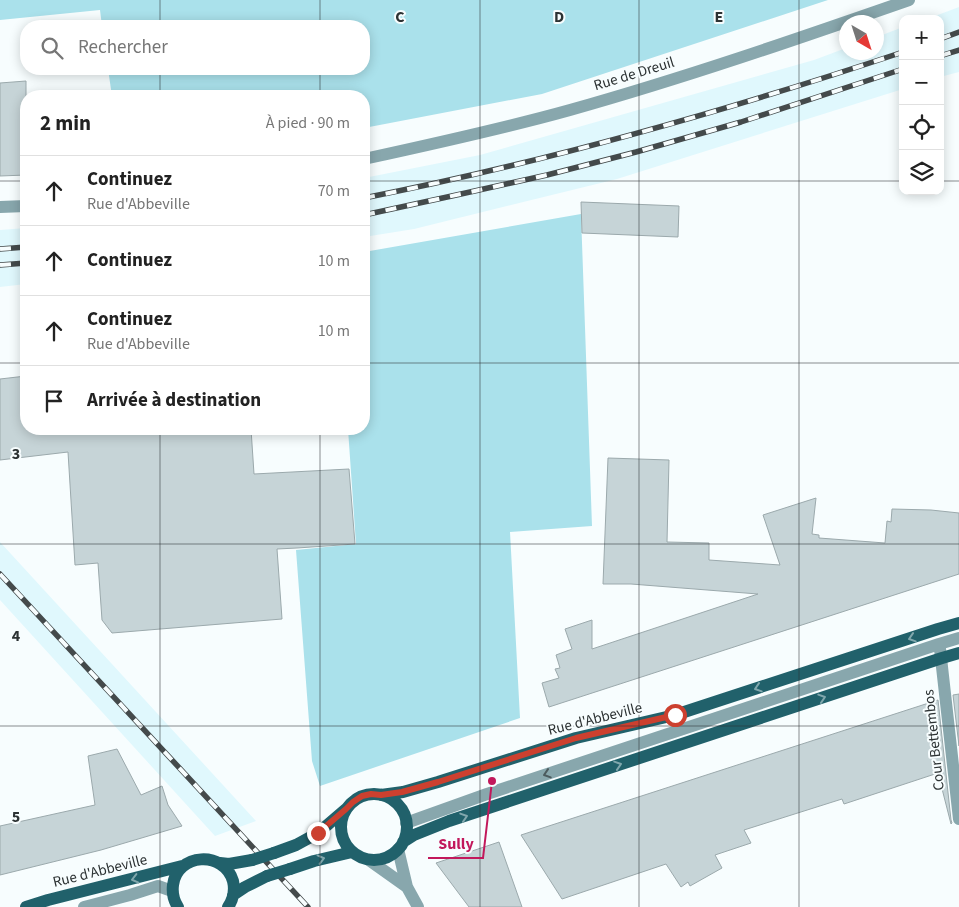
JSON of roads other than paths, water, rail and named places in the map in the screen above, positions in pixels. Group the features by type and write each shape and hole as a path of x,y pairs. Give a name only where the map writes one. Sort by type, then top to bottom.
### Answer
{"main road":[{"name":"Rue d'Abbeville","path":"381,795 402,792 438,782 576,738 675,715 959,624"},
{"path":"346,809 342,820 341,832 345,843 352,852 368,860 388,857 414,835 449,822 959,653"},
{"path":"220,864 252,860 296,845 318,833 353,802 362,796 371,794 391,799 401,806 406,814 406,833 401,846"},
{"path":"231,901 245,887 268,876 314,861 352,852"},
{"name":"Rue d'Abbeville","path":"26,907 182,866 201,858 211,859 220,864"},
{"path":"220,864 227,869 232,877 234,886 231,901"},
{"path":"178,907 172,891 176,874 182,866"}],"street":[{"name":"Rue de Dreuil","path":"370,158 484,133 570,110 711,68 908,0"},
{"path":"0,207 20,206"},
{"name":"Cour Bettembos","path":"938,630 959,819"},
{"path":"406,823 486,794 959,638"},
{"path":"401,846 407,886 418,907"},
{"path":"368,860 407,886"},
{"path":"84,907 158,886 172,891"}],"railway":[{"path":"944,38 959,32"},
{"path":"944,55 959,50"},
{"path":"370,197 501,168 636,134 770,95 899,53"},
{"path":"370,214 547,175 636,152 741,122 899,70"},
{"path":"0,249 20,247"},
{"path":"0,265 20,263"},
{"path":"0,574 308,907"}],"place":[{"name":"Sully","path":"492,781"}]}
